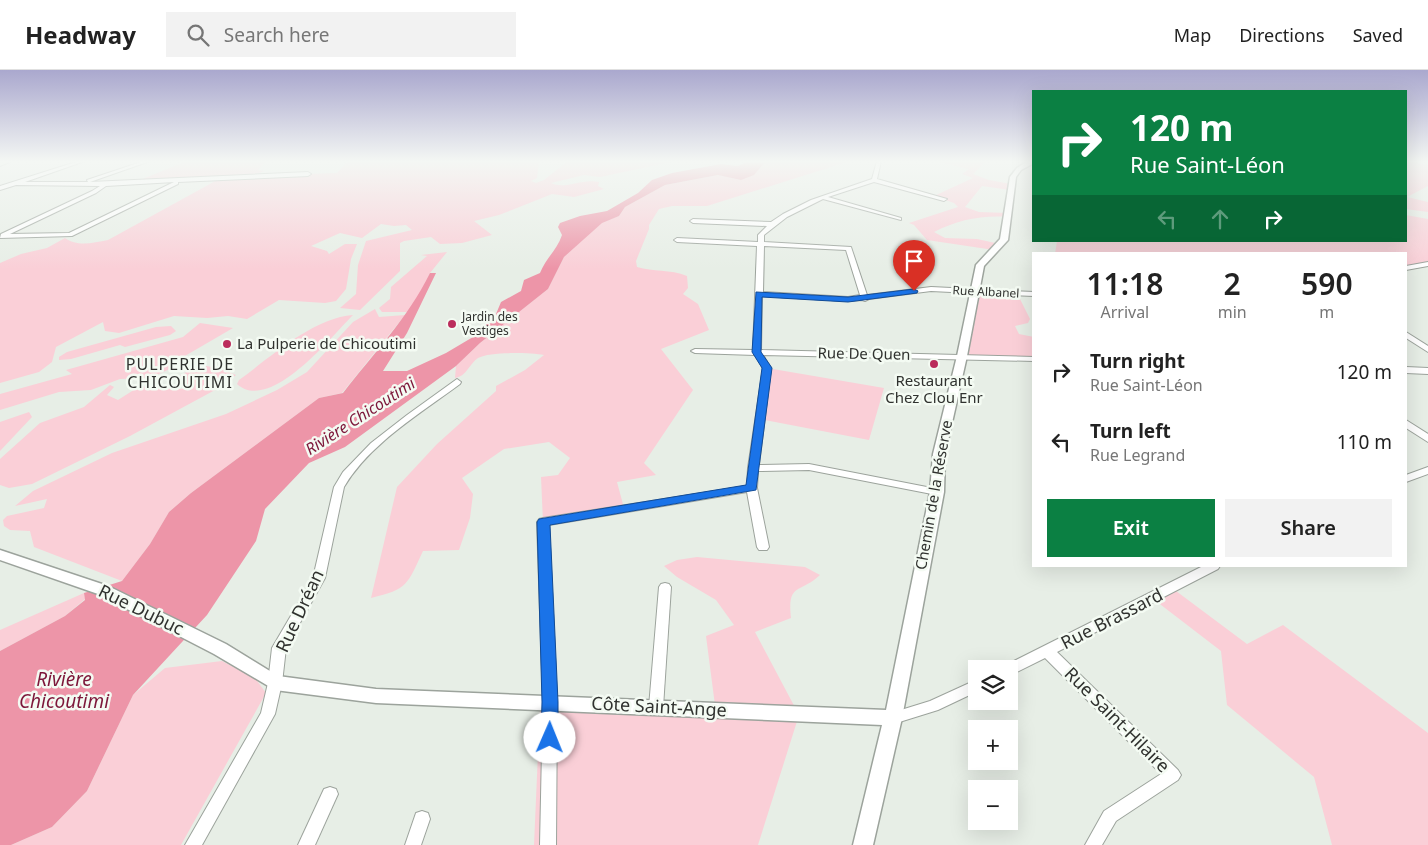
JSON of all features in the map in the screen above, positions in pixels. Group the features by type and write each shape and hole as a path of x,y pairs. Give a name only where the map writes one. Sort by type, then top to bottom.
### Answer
{"street":[{"path":"0,236 83,197"},
{"path":"0,236 70,235 146,197"},
{"path":"937,197 944,199"},
{"name":"Chemin de la Réserve","path":"863,845 893,718 937,492 939,454 962,356 971,305 976,292 980,265 1004,240 1010,197"},
{"path":"763,547 752,488 767,368 756,352 760,235 770,224 790,211 825,198 899,219"},
{"path":"693,221 770,224"},
{"path":"677,240 849,248 865,299"},
{"path":"1407,268 1428,264"},
{"name":"Rue Albanel","path":"758,294 865,299 930,289 1032,294"},
{"path":"1407,335 1428,350"},
{"name":"Rue De Quen","path":"695,351 1032,359"},
{"path":"1407,370 1428,371"},
{"name":"Rue Dréan","path":"192,845 268,714 275,682 278,648 319,578 343,476 366,452 457,382"},
{"path":"1407,424 1428,439"},
{"path":"753,468 809,467 937,492"},
{"path":"1407,479 1428,470"},
{"path":"548,845 550,702 543,522 752,488"},
{"name":"Rue Dubuc","path":"0,555 104,590 220,649 275,682"},
{"name":"Rue Brassard","path":"1018,666 1212,567"},
{"path":"656,707 665,587"},
{"name":"Rue Saint-Hilaire","path":"1048,652 1173,775 1110,816 1092,845"},
{"name":"Côte Saint-Ange","path":"275,682 376,696 893,718"},
{"path":"893,718 933,706 968,690"},
{"path":"306,845 330,794"},
{"path":"413,845 422,819"}],"shaded area":[{"path":"186,197 544,197 499,215 474,221 492,235 462,243 440,244 431,237 400,243 400,271 360,310 340,308 356,294 358,265 366,241 412,230 406,225 381,224 362,238 340,233 311,246 327,251 329,254 345,244 357,244 351,259 346,289 336,301 325,303 279,300 247,319 228,316 207,318 174,316 119,333 105,331 103,322 56,347 52,362 39,372 0,383 0,263 21,254 47,248 65,238 75,243 108,240"},
{"path":"643,197 735,197 707,206 672,206 659,209 649,225 636,261 637,267 674,272 687,276 688,288 683,294 698,304 709,330 661,349 693,390 644,463 656,475 617,482 624,508 543,522 541,477 558,475 570,458 549,442 504,449 462,478 473,494 470,518 459,550 423,551 405,584 392,592 371,598 397,487 437,444 496,391 496,386 525,370 544,355 511,353 484,356 475,360 462,375 455,378 456,366 480,343 548,289 564,257 602,222 619,216 625,207"},
{"path":"937,197 973,197 965,207 979,212 1008,213 1008,217 970,219 934,232 945,238 977,239 1000,244 994,250 927,240 914,225 909,223 958,207 954,203"},
{"path":"1407,197 1428,202 1428,212 1407,209"},
{"path":"1407,215 1428,219 1428,266 1407,270 1407,252 1055,252 1057,242 1407,242"},
{"path":"447,252 430,273 418,298 408,312 382,312 379,308 390,299 391,287 427,256 421,255"},
{"path":"976,292 1017,293 1030,319 1028,323 1015,326 1019,334 1032,337 1032,359 962,356"},
{"path":"375,309 379,317 405,315 342,393 319,398 191,493 169,512 150,544 122,581 34,547 30,531 10,530 4,526 3,520 7,516 44,508 47,499 15,506 33,491 112,453 226,414 277,390 307,372 353,322"},
{"path":"353,315 316,354 283,381 266,389 251,391 237,384 239,380 265,360 308,331 323,323"},
{"path":"200,323 233,328 178,360 185,362 150,378 120,379 91,390 59,392 0,410 0,394 72,374 66,370 183,337"},
{"path":"171,326 176,331 170,335 125,347 120,345 71,359 59,360 59,357 67,352 156,327"},
{"path":"199,365 219,368 236,375 215,390 130,436 32,484 9,488 0,485 0,459 40,423 84,407 110,385 114,387 107,395 118,400 140,386 181,389 188,386 176,378"},
{"path":"767,368 884,388 869,440 760,419"},
{"path":"29,412 32,417 0,451 0,422"},
{"path":"697,557 805,567 820,575 796,590 793,594 790,607 791,618 755,632 799,715 758,845 534,845 540,707 716,713 706,636 734,625 716,600 677,577 664,566 677,560"},
{"path":"1172,588 1247,644 1283,625 1428,733 1428,845 1332,845 1314,777 1227,705 1221,651 1152,598"},
{"path":"84,593 85,599 65,616 0,651 0,630"},
{"path":"222,661 255,678 266,693 181,845 11,845 52,827 87,791 133,695 165,668"}],"water":[{"name":"Rivière Chicoutimi","path":"631,197 643,197 625,207 619,216 602,223 564,257 548,289 480,343 456,366 345,447 309,463 265,509 256,541 207,615 133,695 87,791 52,827 11,845 0,845 0,651 65,616 85,600 84,593 122,581 150,544 169,512 191,493 319,398 343,393 401,320 430,273 436,273 407,333 383,371 407,371 446,353 473,337 496,314 501,302 521,291 524,280 540,273 562,235 558,227 560,223 580,216 607,211"}],"place":[{"name":"Jardin des Vestiges","path":"452,324"},
{"name":"La Pulperie de Chicoutimi","path":"227,344"},
{"name":"Restaurant Chez Clou Enr","path":"934,364"}],"district":[{"name":"PULPERIE DE CHICOUTIMI","path":"180,373"}],"route":[{"path":"550,738 543,522 752,488 767,368 756,352 758,294 865,299 914,291"}]}
